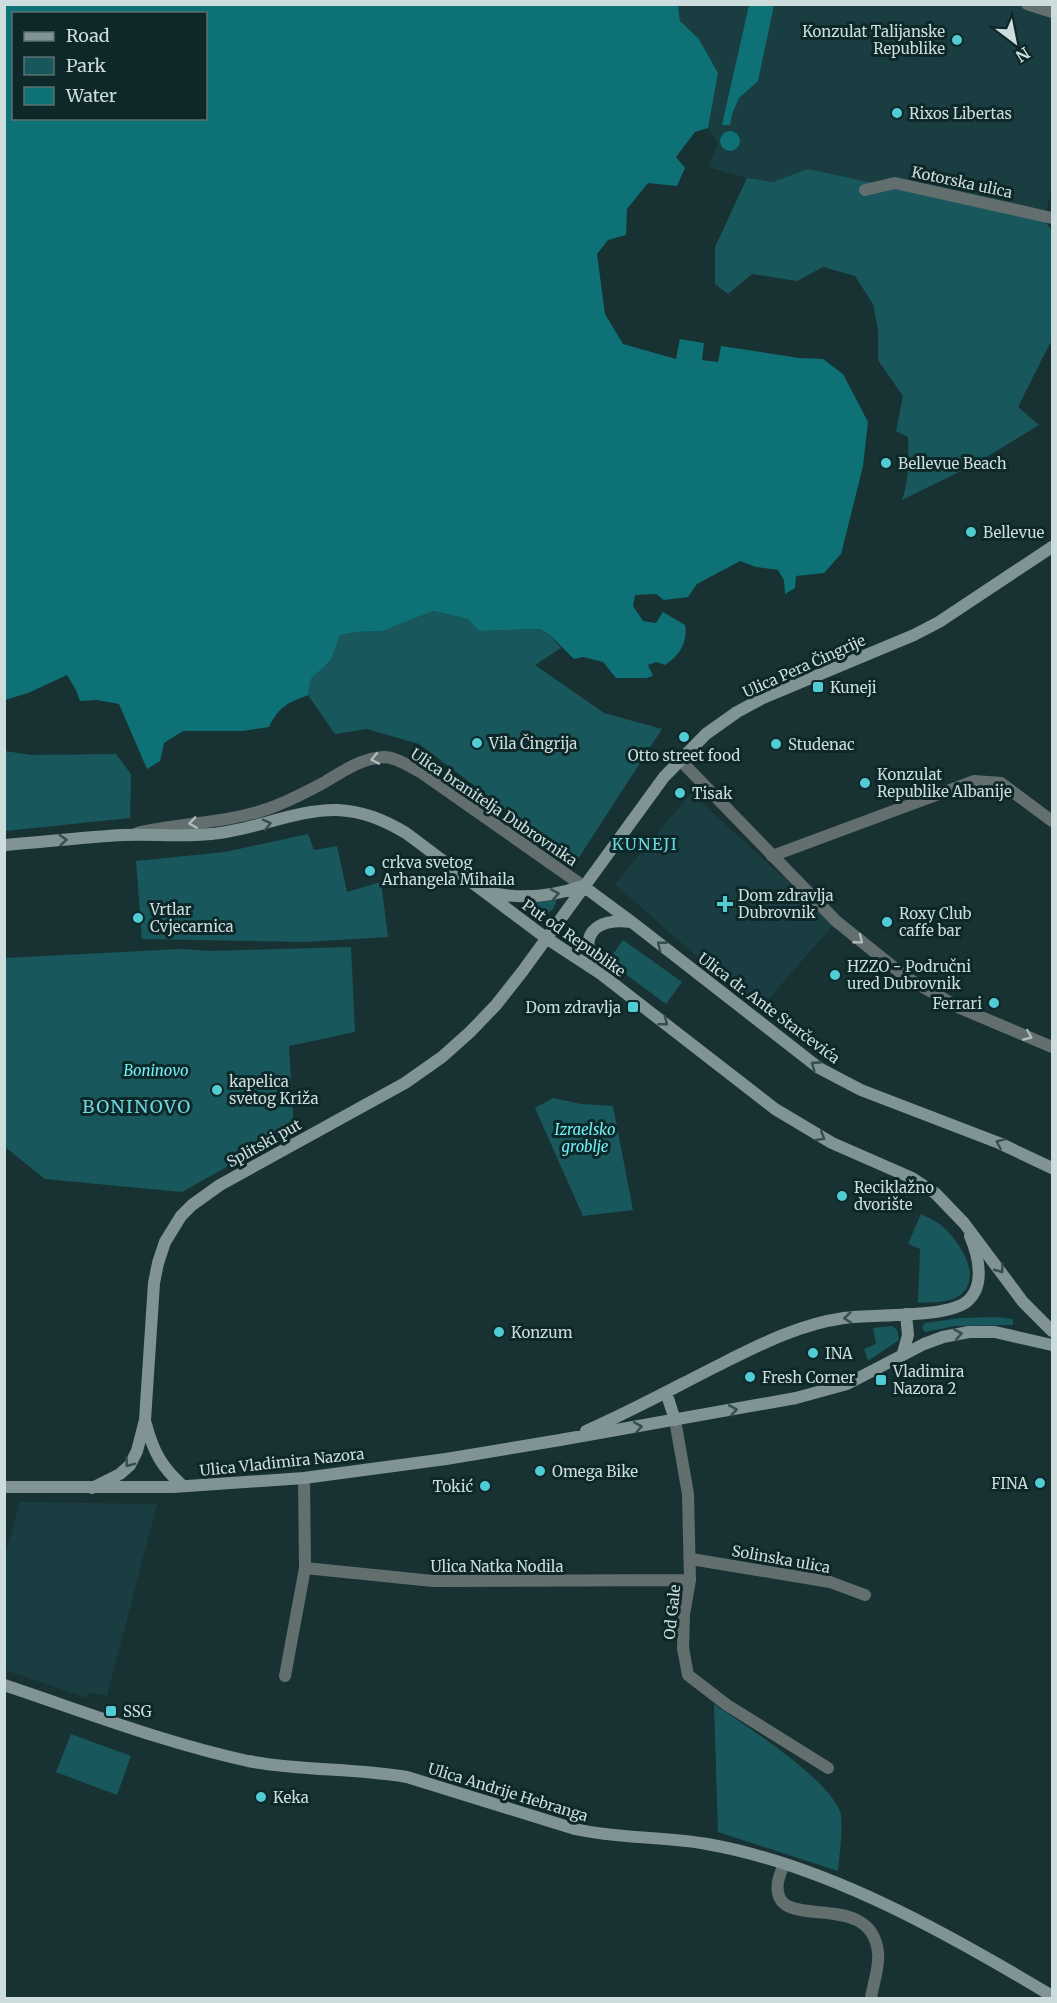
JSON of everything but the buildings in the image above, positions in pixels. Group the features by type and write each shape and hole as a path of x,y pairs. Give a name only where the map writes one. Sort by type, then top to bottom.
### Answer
{"main road":[{"name":"Ulica Pera Čingrije","path":"583,886 664,777 706,734 737,712 763,698 914,635 967,605 1053,547"},
{"name":"Put od Republike","path":"126,835 212,834 247,829 305,814 336,810 366,814 387,822 406,833 546,938 601,974 775,1109 832,1143 924,1185 948,1205 964,1223"},
{"name":"Ulica branitelja Dubrovnika","path":"4,845 126,835"},
{"path":"484,891 507,897 527,897 551,895 583,886"},
{"name":"Ulica dr. Ante Starčevića","path":"583,886 819,1068 861,1090 999,1143 1053,1168"},
{"name":"Splitski put","path":"92,1488 120,1474 130,1465 137,1451 144,1420 151,1308 158,1263 180,1216 229,1179 405,1083 456,1046 496,1005 583,886"},
{"path":"601,974 589,954 588,942 593,931 602,923 615,920 633,923"},
{"path":"964,1223 1023,1302 1053,1331"},
{"name":"Ulica Vladimira Nazora","path":"560,1440 603,1423 755,1347 801,1328 847,1317 906,1314 954,1308 964,1303 978,1286 978,1258 964,1223"},
{"path":"903,1353 908,1335 906,1314"},
{"name":"Ulica Vladimira Nazora","path":"4,1486 92,1488 183,1486 304,1478 560,1440 820,1393 861,1377 903,1353 943,1336 969,1332 995,1332 1053,1345"},
{"path":"666,1392 675,1420"},
{"name":"Splitski put","path":"144,1420 157,1458 183,1486"},
{"name":"Ulica Andrije Hebranga","path":"4,1685 206,1751 251,1761 407,1777 575,1829 598,1834 668,1838 707,1844 784,1864 896,1910 943,1933 1053,1996"}],"street":[{"path":"1027,4 1053,12"},
{"name":"Kotorska ulica","path":"865,190 895,183 1053,218"},
{"name":"Ulica branitelja Dubrovnika","path":"126,835 265,810 285,803 353,766 371,759 394,758 422,773 583,886"},
{"path":"680,760 836,921 907,978 960,1008 1053,1047"},
{"path":"772,856 974,781 1001,783 1053,821"},
{"name":"Od Gale","path":"675,1420 688,1494 691,1559 684,1614 683,1648 688,1675 726,1705 828,1768"},
{"path":"285,1676 305,1568 304,1478"},
{"name":"Solinska ulica","path":"691,1559 830,1582 865,1595"},
{"name":"Ulica Natka Nodila","path":"305,1568 433,1581 690,1580"},
{"path":"784,1864 778,1881 778,1894 785,1904 796,1910 849,1916 864,1923 872,1934 878,1953 871,1998"}],"shaded area":[{"name":"Rixos Libertas","path":"1027,4 1052,12 1052,188 1044,220 808,170 773,182 747,178 708,167 718,142 708,128 718,73 700,40 680,21 678,5"},
{"name":"Dom zdravlja Dubrovnik","path":"691,793 834,924 758,1011 615,884"},
{"path":"20,1502 157,1504 107,1696 89,1692 87,1698 5,1670 5,1556"}],"green space":[{"path":"808,169 1044,220 1052,231 1052,344 1050,343 1018,407 1039,425 975,464 902,500 908,469 908,437 896,431 903,396 878,360 878,330 873,304 855,276 823,267 797,281 752,274 728,294 715,284 715,247 747,178 773,182"},
{"path":"433,611 468,619 479,631 540,629 550,635 561,648 535,665 604,713 662,729 576,862 419,744 367,729 335,734 308,695 311,679 331,660 340,635 383,631"},
{"path":"5,751 32,755 116,754 131,774 130,818 5,831"},
{"path":"308,834 314,850 337,846 347,892 381,882 388,937 304,942 142,939 136,861 225,852"},
{"path":"557,900 553,909 541,919 525,910 522,904"},
{"path":"623,940 682,982 666,1004 608,961"},
{"name":"Boninovo","path":"351,947 355,1032 289,1046 294,1129 182,1192 45,1179 5,1147 5,958 182,949 210,951"},
{"name":"Izraelsko groblje","path":"553,1098 581,1104 613,1106 633,1210 583,1216 535,1108"},
{"path":"921,1214 934,1220 951,1235 967,1260 969,1279 967,1288 956,1298 940,1302 918,1303 920,1249 908,1244"},
{"path":"961,1318 1013,1319 1013,1325 955,1326 925,1332 922,1327 925,1323"},
{"path":"892,1326 897,1330 899,1340 868,1361 864,1349 876,1344 873,1328"},
{"path":"714,1704 784,1753 832,1797 841,1816 838,1871 718,1832"},
{"path":"71,1734 131,1756 117,1795 56,1772"}],"water":[{"path":"5,4 678,5 680,21 699,39 718,73 708,128 695,132 676,157 685,168 677,186 648,183 627,209 626,235 608,240 597,254 605,314 623,344 676,359 680,339 704,343 702,360 718,362 721,346 799,358 823,359 843,374 868,422 863,466 841,554 824,573 796,576 795,588 785,594 784,580 778,570 756,567 740,561 697,584 688,597 664,600 656,594 635,595 633,606 643,621 656,623 663,612 685,625 686,632 684,643 678,653 665,665 656,662 648,665 653,676 646,678 616,678 603,662 583,657 574,659 550,635 540,629 479,631 468,619 433,611 383,631 340,635 331,660 311,679 308,695 285,706 276,714 269,727 243,731 183,731 164,743 160,761 147,769 119,704 97,700 80,701 67,675 28,693 5,700"},
{"path":"749,5 774,5 758,81 739,98 730,125 722,125"},
{"path":"730,131 737,134 740,141 737,148 730,151 723,148 720,141 723,134"}],"place":[{"name":"Konzulat Talijanske Republike","path":"957,40"},
{"name":"Rixos Libertas","path":"897,113"},
{"name":"Bellevue Beach","path":"886,463"},
{"name":"Bellevue","path":"971,532"},
{"name":"Kuneji","path":"818,687"},
{"name":"Otto street food","path":"684,737"},
{"name":"Vila Čingrija","path":"477,743"},
{"name":"Studenac","path":"776,744"},
{"name":"Konzulat Republike Albanije","path":"865,783"},
{"name":"Tisak","path":"680,793"},
{"name":"crkva svetog Arhangela Mihaila","path":"370,871"},
{"name":"Dom zdravlja Dubrovnik","path":"725,904"},
{"name":"Vrtlar Cvjecarnica","path":"138,918"},
{"name":"Roxy Club caffe bar","path":"887,922"},
{"name":"HZZO - Područni ured Dubrovnik","path":"835,975"},
{"name":"Ferrari","path":"994,1003"},
{"name":"Dom zdravlja","path":"633,1007"},
{"name":"kapelica svetog Križa","path":"217,1090"},
{"name":"Reciklažno dvorište","path":"842,1196"},
{"name":"Konzum","path":"499,1332"},
{"name":"INA","path":"813,1353"},
{"name":"Fresh Corner","path":"750,1377"},
{"name":"Vladimira Nazora 2","path":"881,1380"},
{"name":"Omega Bike","path":"540,1471"},
{"name":"FINA","path":"1040,1483"},
{"name":"Tokić","path":"485,1486"},
{"name":"SSG","path":"111,1711"},
{"name":"Keka","path":"261,1797"}],"district":[{"name":"KUNEJI","path":"645,844"},
{"name":"BONINOVO","path":"137,1106"}]}
